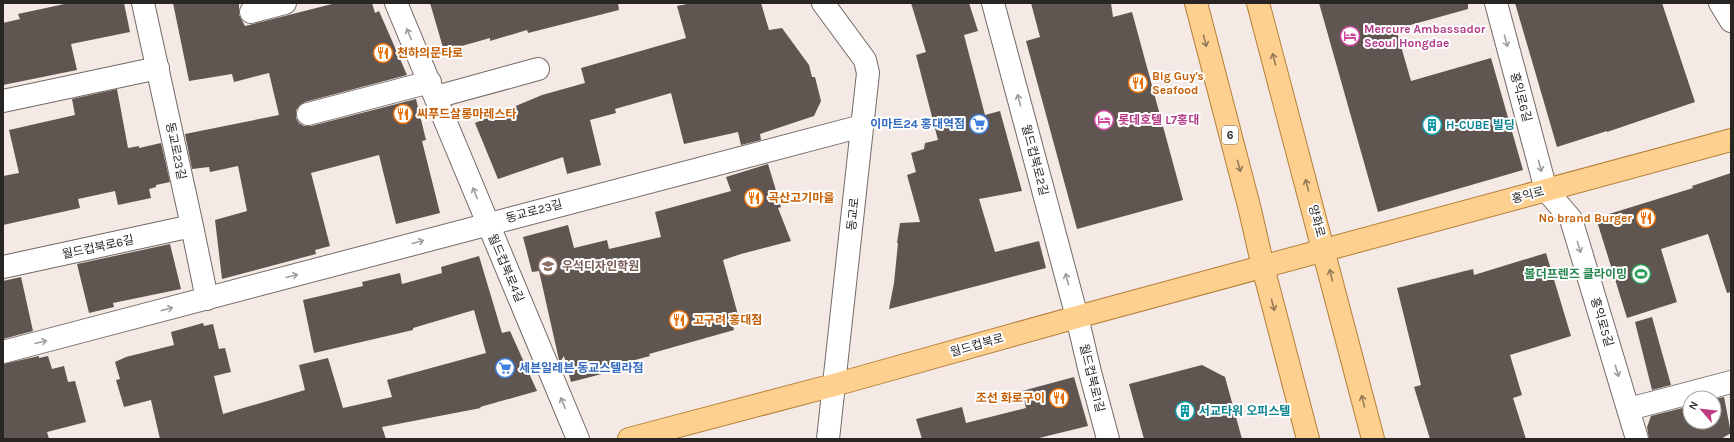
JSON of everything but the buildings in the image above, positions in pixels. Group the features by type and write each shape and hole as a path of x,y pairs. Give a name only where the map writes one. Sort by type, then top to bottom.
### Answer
{"main road":[{"name":"6","path":"1196,3 1308,439"},
{"name":"양화로","path":"1258,3 1373,439"},
{"name":"홍익로","path":"1324,250 1731,140"},
{"name":"월드컵북로","path":"629,439 834,385 1324,250"}],"street":[{"name":"동교로23길","path":"143,3 207,299"},
{"path":"251,12 285,3"},
{"name":"월드컵북로4길","path":"396,3 578,439"},
{"name":"동교로","path":"823,3 864,60 868,73 828,439"},
{"name":"월드컵북로2길","path":"993,3 1077,317"},
{"name":"홍익로6길","path":"1496,3 1546,190"},
{"path":"1720,3 1731,21"},
{"path":"3,101 158,68"},
{"path":"308,114 538,68"},
{"name":"동교로23길","path":"3,352 862,126"},
{"name":"홍익로5길","path":"1546,190 1571,220 1637,439"},
{"name":"월드컵북로6길","path":"3,267 192,226"},
{"name":"월드컵북로1길","path":"1077,317 1108,439"},
{"path":"1629,409 1731,382"}],"place":[{"name":"Mercure Ambassador Seoul Hongdae","path":"1350,36"},
{"name":"천하의문타로","path":"383,53"},
{"name":"Big Guy's Seafood","path":"1138,83"},
{"name":"씨푸드살롱마레스타","path":"403,114"},
{"name":"롯데호텔 L7홍대","path":"1104,120"},
{"name":"이마트24 홍대역점","path":"979,124"},
{"name":"H-CUBE 빌딩","path":"1432,125"},
{"name":"곡산고기마을","path":"754,198"},
{"name":"No brand Burger","path":"1646,218"},
{"name":"우석디자인학원","path":"548,266"},
{"name":"볼더프렌즈 클라이밍","path":"1641,274"},
{"name":"고구려 홍대점","path":"679,320"},
{"name":"세븐일레븐 동교스텔라점","path":"505,368"},
{"name":"조선 화로구이","path":"1059,398"},
{"name":"서교타워 오피스텔","path":"1185,411"}]}
